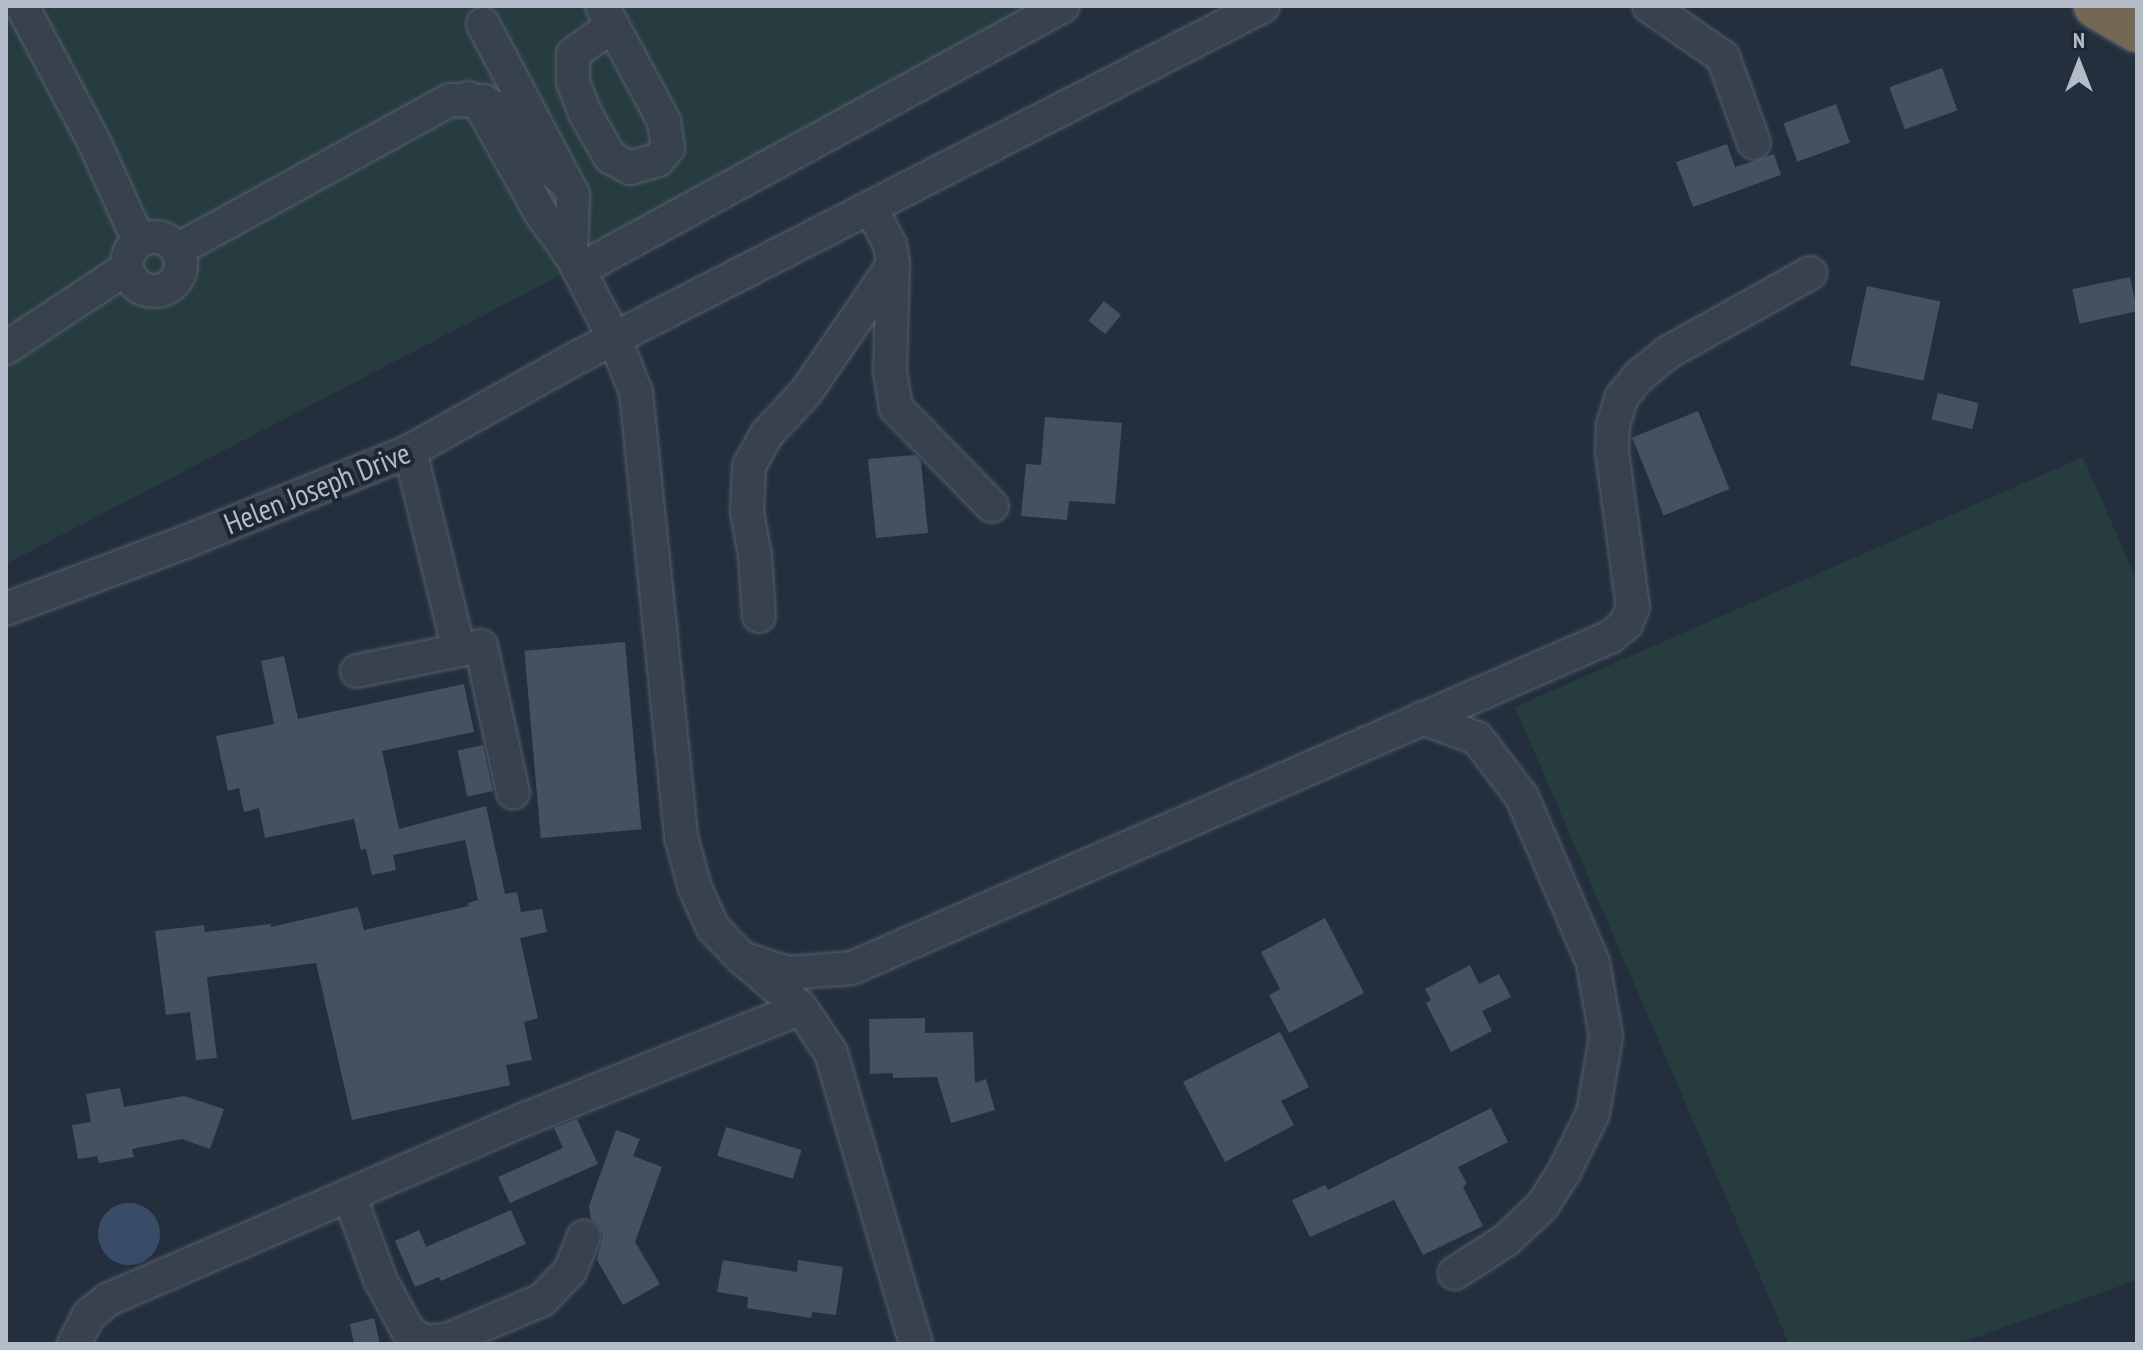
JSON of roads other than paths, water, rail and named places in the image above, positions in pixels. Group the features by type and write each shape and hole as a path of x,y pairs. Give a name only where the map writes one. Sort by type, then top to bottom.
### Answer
{"highway":[{"path":"2096,6 2137,30"}],"street":[{"path":"6,348 133,255 160,237 177,250 181,260 176,280 159,291 138,287 133,255 94,142 22,6"},
{"path":"575,263 1063,6"},
{"name":"Helen Joseph Drive","path":"6,609 185,542 410,451 615,340 1263,6"},
{"path":"1649,6 1723,57 1754,143"},
{"path":"483,24 573,195 575,263"},
{"path":"177,250 450,100 468,98 497,109 526,149 567,183"},
{"path":"468,98 481,106 542,215 575,263 615,340 636,392 645,455 681,837 695,888 713,928 742,958 801,1008 831,1053 916,1344"},
{"path":"871,208 890,245 893,265 890,371 896,408 992,506"},
{"path":"759,616 755,556 747,512 749,466 767,434 806,392 893,265"},
{"path":"742,958 788,973 852,968 1610,637 1626,624 1633,607 1612,452 1613,425 1621,398 1639,376 1667,353 1810,273"},
{"path":"410,451 459,650"},
{"path":"357,671 481,646 513,793"},
{"path":"1422,718 1477,738 1522,797 1593,963 1606,1037 1593,1113 1564,1172 1542,1206 1506,1240 1455,1273"},
{"path":"74,1344 89,1315 109,1299 528,1118 801,1008"},
{"path":"349,1195 380,1279 408,1331 424,1342 447,1340 542,1300 570,1271 584,1237"}],"water":[{"path":"123,1203 135,1203 151,1212 158,1222 158,1246 151,1256 135,1265 123,1265 103,1251 98,1240 98,1228 112,1208"}]}
